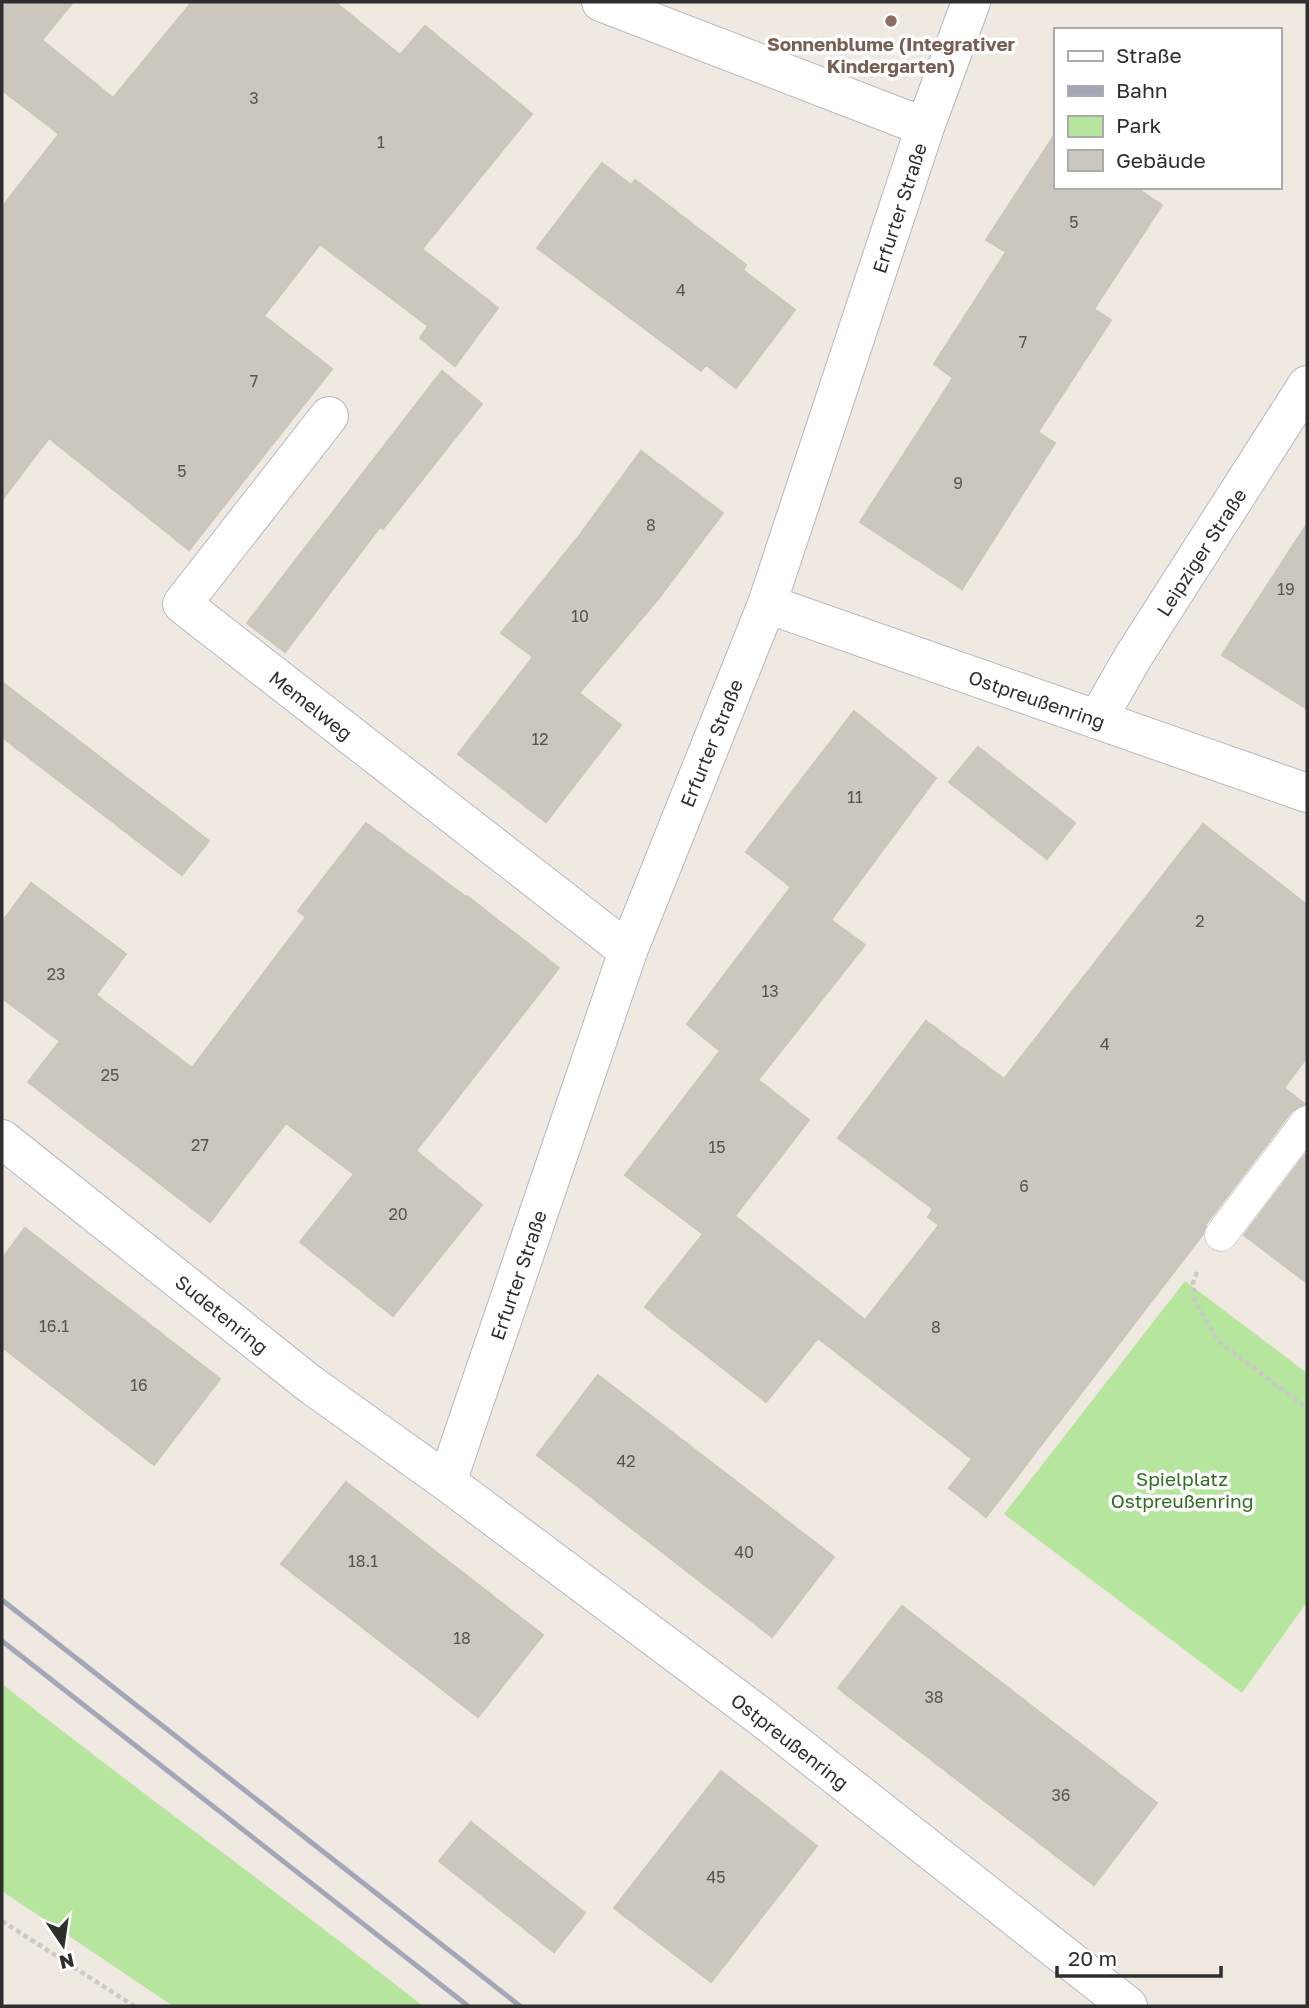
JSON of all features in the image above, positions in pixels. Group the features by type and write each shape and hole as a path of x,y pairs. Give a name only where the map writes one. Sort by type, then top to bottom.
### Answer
{"street":[{"path":"601,2 925,127"},
{"name":"Erfurter Straße","path":"447,1482 628,950 767,604 925,127 971,2"},
{"name":"Leipziger Straße","path":"1097,720 1133,657 1307,385"},
{"name":"Memelweg","path":"329,416 182,604 628,950"},
{"name":"Ostpreußenring","path":"767,604 1307,793"},
{"name":"Sudetenring","path":"2,1139 310,1384 447,1482"},
{"name":"Ostpreußenring","path":"447,1482 760,1716 1128,2006"}],"lane":[{"path":"1221,1235 1307,1122"}],"path":[{"path":"1221,1235 1201,1264 1193,1283 1195,1301 1217,1341 1307,1408"},
{"path":"2,1921 134,2006"}],"green space":[{"name":"Spielplatz Ostpreußenring","path":"1185,1281 1307,1373 1307,1602 1242,1693 1004,1514"},
{"path":"2,1684 423,2006 173,2006 2,1891"}],"building":[{"path":"2,2 73,2 42,40 113,98 192,2 335,2 400,55 425,26 532,114 422,249 498,308 455,366 420,338 428,326 320,244 264,316 332,369 189,550 49,438 2,500 2,207 59,134 2,90"},
{"path":"1054,136 1054,189 1138,189 1162,205 1094,309 1111,320 1038,432 1055,443 962,589 860,522 953,378 934,364 1006,252 986,240"},
{"path":"602,163 631,185 635,180 746,265 743,270 795,310 736,388 706,365 701,371 537,248"},
{"path":"442,371 482,404 383,529 380,527 285,652 247,623"},
{"path":"641,451 723,513 659,598 579,693 621,725 546,822 458,754 533,657 501,633 579,536"},
{"path":"1307,524 1307,709 1222,655"},
{"path":"2,682 209,841 182,875 2,737"},
{"path":"854,711 936,778 831,920 865,945 758,1080 809,1120 735,1216 865,1320 939,1225 928,1217 933,1209 838,1138 926,1021 1004,1079 1203,824 1307,905 1307,1057 1284,1088 1305,1104 1292,1111 1206,1224 1203,1234 986,1517 949,1488 972,1459 818,1338 766,1402 645,1307 703,1234 625,1175 720,1051 687,1024 791,887 746,852"},
{"path":"978,747 1075,823 1047,859 949,782"},
{"path":"366,823 467,896 559,968 416,1151 482,1205 393,1316 300,1242 354,1174 286,1123 210,1222 28,1082 60,1041 2,998 2,922 31,883 126,954 96,995 192,1068 306,917 298,911"},
{"path":"1307,1152 1307,1283 1244,1235"},
{"path":"25,1228 220,1379 154,1465 2,1347 2,1259"},
{"path":"598,1375 834,1557 772,1637 537,1455"},
{"path":"346,1482 543,1635 478,1717 281,1564"},
{"path":"902,1606 1157,1803 1094,1885 838,1688"},
{"path":"721,1771 817,1846 711,1982 614,1908"},
{"path":"471,1822 585,1913 554,1952 439,1861"}],"railway":[{"path":"2,1600 520,2006"},
{"path":"2,1641 468,2006"}],"place":[{"name":"Sonnenblume (Integrativer Kindergarten)","path":"891,21"}]}
